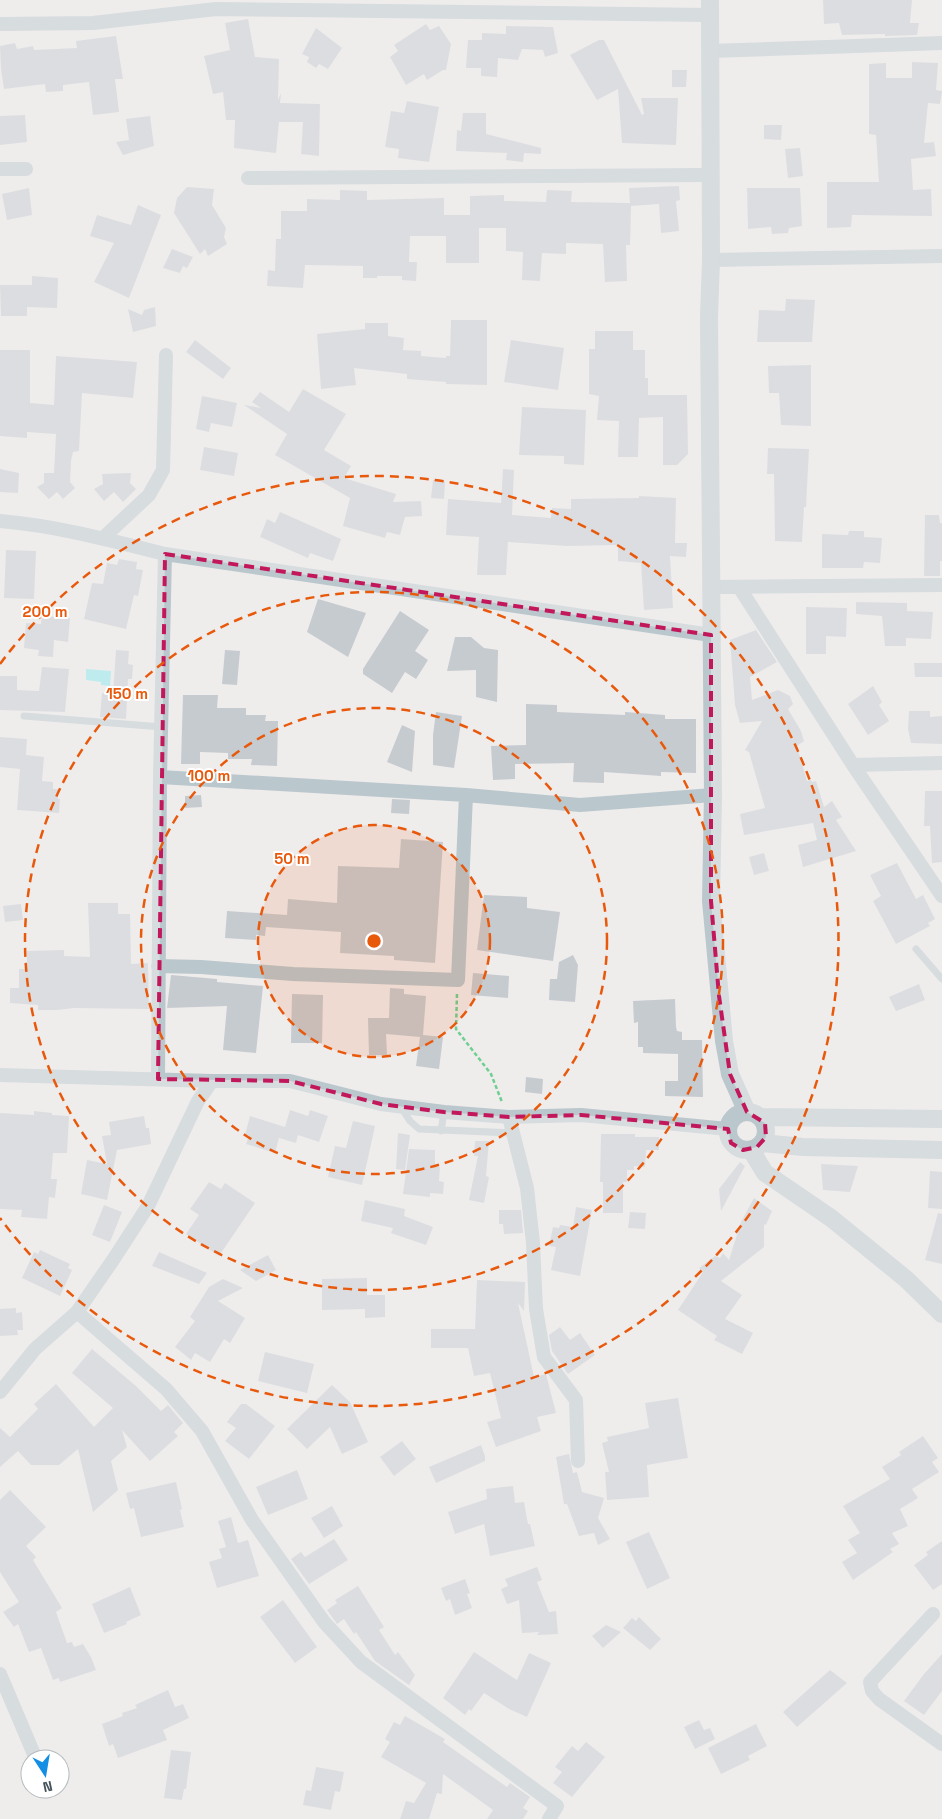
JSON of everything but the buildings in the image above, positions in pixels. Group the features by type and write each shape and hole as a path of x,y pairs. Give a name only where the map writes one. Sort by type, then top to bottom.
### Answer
{"street":[{"path":"0,24 93,23 216,9 710,7 709,317 714,795 711,901 719,996 730,1074 766,1130 766,1137 756,1146"},
{"path":"710,51 942,43"},
{"path":"0,169 26,169"},
{"path":"248,178 709,175"},
{"path":"710,260 942,256"},
{"path":"102,538 149,495 163,470 166,355"},
{"path":"0,521 32,524 102,538 165,554 711,635"},
{"path":"158,1079 160,777 165,554"},
{"path":"712,587 942,585"},
{"path":"739,587 853,765 942,896"},
{"path":"853,765 942,764"},
{"path":"160,777 466,795 580,805 714,795"},
{"path":"158,966 201,967 293,974 458,980 466,795"},
{"path":"0,1075 290,1081 381,1104 444,1112 508,1117 581,1115 728,1129"},
{"path":"0,1392 35,1349 77,1312 148,1206 198,1102 212,1080"},
{"path":"942,1119 740,1113 734,1116 728,1129 731,1143 744,1150 756,1146 942,1150"},
{"path":"508,1117 527,1188 533,1242 536,1309 544,1357 576,1400 578,1461"},
{"path":"756,1146 766,1173 838,1224 906,1279 942,1314"},
{"path":"77,1312 166,1389 202,1431 258,1528 324,1622 361,1662 557,1806 549,1819"},
{"path":"933,1614 870,1682 872,1691 879,1699 942,1744"},
{"path":"0,1674 32,1749"}],"lane":[{"path":"24,716 162,727"},
{"path":"916,949 942,979"},
{"path":"401,1107 410,1122 419,1129 513,1133"},
{"path":"441,1131 444,1112"}],"path":[{"path":"458,980 456,1029 491,1074 508,1117"}],"highlighted area":[{"path":"165,554 711,635 711,901 719,996 730,1074 747,1112 765,1123 766,1137 757,1147 743,1150 731,1143 728,1129 581,1115 509,1117 444,1112 381,1104 290,1081 158,1079"}],"water":[{"path":"86,669 111,671 110,686 101,685 101,682 86,680"}]}
